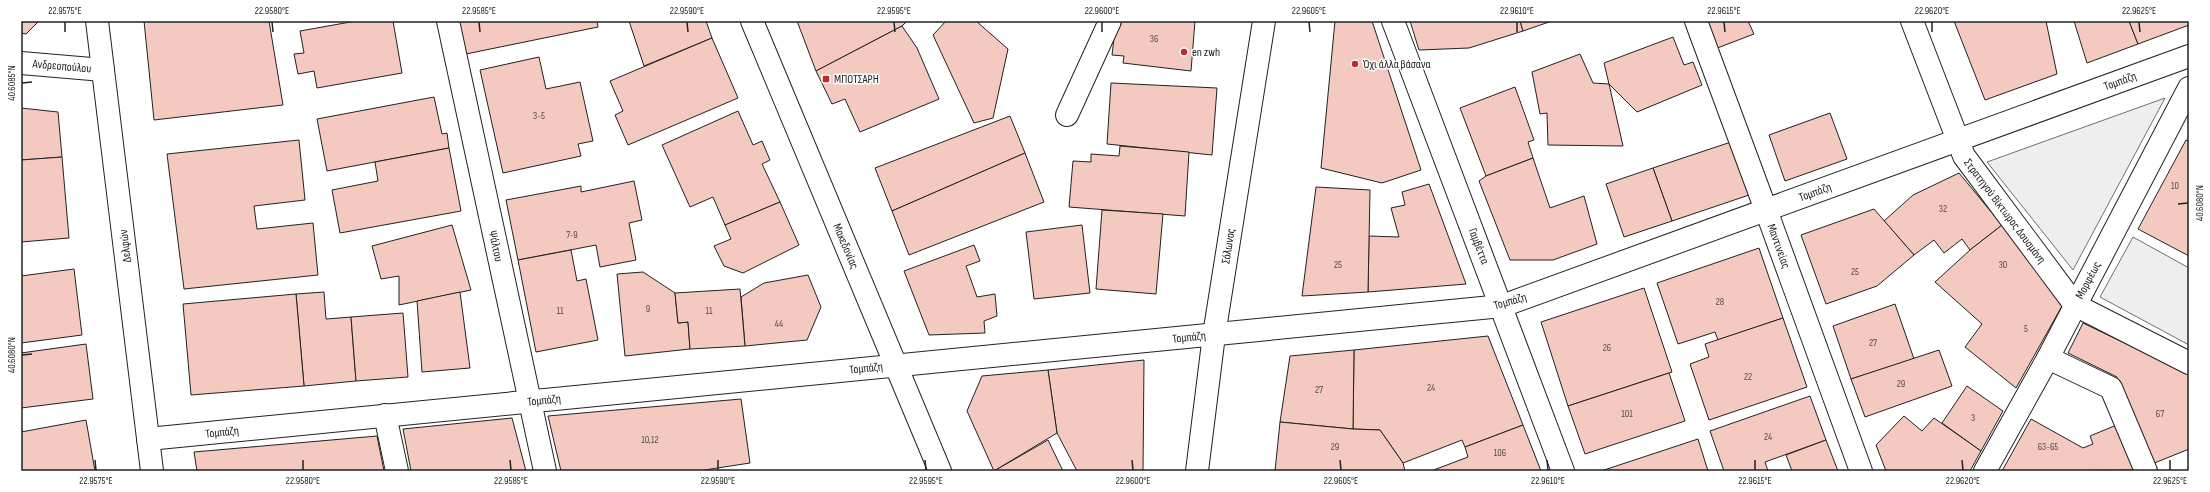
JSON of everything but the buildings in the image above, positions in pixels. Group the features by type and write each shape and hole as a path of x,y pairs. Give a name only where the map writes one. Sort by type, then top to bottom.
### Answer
{"street":[{"name":"Δελφών","path":"97,21 152,471"},
{"name":"Ψάλτου","path":"448,21 545,471"},
{"name":"Μακεδονίας","path":"752,21 940,471"},
{"path":"1067,115 1110,21"},
{"name":"Σόλωνος","path":"1197,471 1214,335 1264,21"},
{"name":"Γαμβέττα","path":"1393,21 1502,306 1563,471"},
{"name":"Μαντινείας","path":"1696,21 1861,471"},
{"name":"Στρατηγού Βίκτωρος Δουσμάνη","path":"1912,21 1964,156 2075,305"},
{"name":"Τομπάζη","path":"148,439 1502,306 2189,56"},
{"name":"Ανδρεοπούλου","path":"21,62 103,70"},
{"name":"Μορφέως","path":"1985,471 2048,358 2189,88"},
{"path":"2075,305 2189,363"},
{"path":"2048,358 2111,388 2146,471"},
{"path":"385,415 397,471"}],"shaded area":[{"path":"2165,98 2073,270 1987,162"},
{"path":"2133,237 2189,268 2189,345 2100,297"}],"place":[{"name":"en zwh","path":"1184,52"},
{"name":"Όχι άλλα βάσανα","path":"1355,64"},
{"name":"ΜΠΟΤΣΑΡΗ","path":"826,79"}]}
